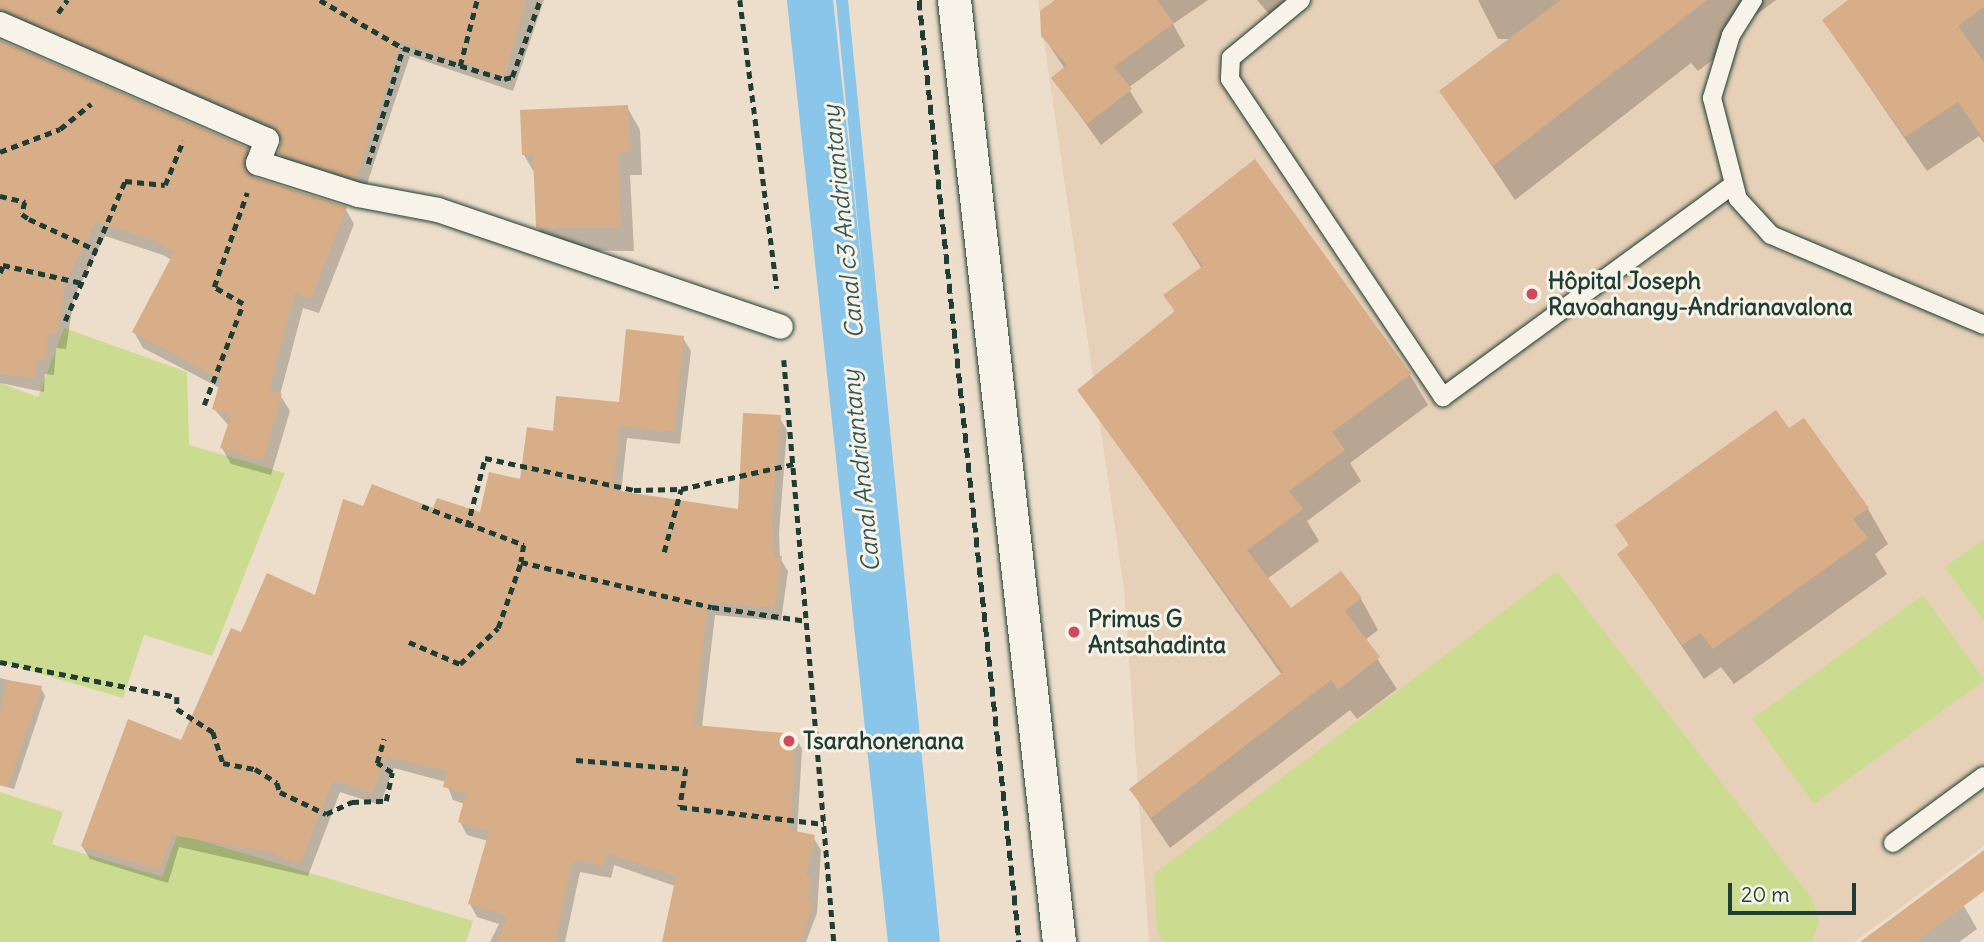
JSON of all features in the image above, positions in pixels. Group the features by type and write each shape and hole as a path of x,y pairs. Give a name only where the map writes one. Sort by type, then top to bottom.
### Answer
{"street":[{"path":"954,0 1059,942"},
{"path":"0,24 125,81 267,140 258,163 358,195 438,210 781,327"}],"lane":[{"path":"1301,0 1231,58 1230,79 1443,397 1733,185"},
{"path":"1753,0 1731,35 1712,98 1733,185 1771,235 1984,325"},
{"path":"1893,843 1984,776"}],"path":[{"path":"320,0 403,48 460,66 512,77 540,0"},
{"path":"460,66 477,0"},
{"path":"740,0 781,327 834,942"},
{"path":"358,195 403,48"},
{"path":"0,152 60,129 86,102 111,113 125,81"},
{"path":"65,321 125,181 165,186 195,111"},
{"path":"204,405 243,304 214,287 258,163"},
{"path":"0,196 25,202 22,214 29,219 96,250"},
{"path":"0,273 3,265 14,266 82,283"},
{"path":"467,527 485,458 634,490 681,489 794,464"},
{"path":"664,552 681,489"},
{"path":"409,642 460,664 498,628 521,562 524,545 467,527 422,506"},
{"path":"521,562 712,607 807,621"},
{"path":"0,662 177,697 177,709 213,732 223,764 256,769 278,783 279,792 326,814 352,802 386,801 392,773 377,763 384,739"},
{"path":"576,760 686,769 680,807 824,824"}],"shaded area":[{"name":"Hôpital Joseph Ravoahangy-Andrianavalona","path":"1038,0 1984,0 1984,846 1854,942 1149,942 1124,589"}],"green space":[{"path":"64,328 187,372 189,445 285,473 212,656 144,635 123,698 0,662 0,383 38,397"},
{"path":"1984,539 1984,621 1945,567"},
{"path":"1557,571 1813,900 1819,922 1812,942 1164,942 1157,932 1154,874"},
{"path":"1923,595 1984,680 1814,804 1752,719"},
{"path":"0,792 63,812 52,844 162,877 178,834 473,921 466,942 0,942"}],"building":[{"path":"0,0 526,0 504,77 401,42 356,179 278,154 282,137 273,126 0,9"},
{"path":"1055,0 1157,0 1174,23 1114,67 1132,89 1087,124 1051,78 1067,65 1041,36 1040,11"},
{"path":"1561,0 1707,0 1493,166 1439,91"},
{"path":"1848,0 1984,0 1984,7 1958,26 1984,62 1984,140 1958,102 1905,137 1822,20"},
{"path":"0,40 248,148 244,166 253,177 347,207 311,299 295,293 269,390 282,394 263,461 220,448 231,415 212,409 221,379 132,332 174,252 153,240 96,222 66,281 57,334 48,333 46,360 37,359 35,378 0,374"},
{"path":"628,105 630,152 618,153 621,228 536,228 533,155 522,155 520,110"},
{"path":"1255,159 1411,374 1332,432 1345,450 1289,491 1303,509 1247,550 1291,608 1341,571 1362,598 1345,611 1380,657 1338,690 1331,680 1151,818 1129,789 1283,672 1077,390 1175,311 1163,295 1203,266 1172,224"},
{"path":"626,329 684,336 674,432 620,426 613,490 738,509 743,413 781,415 772,519 774,556 782,556 775,608 708,602 694,725 796,734 790,830 815,835 806,876 813,878 807,898 813,900 802,942 662,942 676,876 607,853 604,866 573,859 555,942 496,942 508,916 468,904 489,831 458,822 466,793 443,787 447,771 387,756 372,793 333,780 300,864 269,852 172,835 160,870 81,846 128,719 181,740 231,628 241,632 267,573 315,595 343,499 363,506 372,484 433,508 437,498 480,512 489,472 520,479 527,427 553,431 556,396 619,402"},
{"path":"1776,410 1789,428 1804,418 1869,508 1853,519 1868,538 1713,649 1700,633 1682,645 1617,554 1629,545 1615,525"},
{"path":"7,680 42,686 8,787 0,785 0,715"},
{"path":"1984,850 1984,891 1915,942 1860,942"}],"waterway":[{"name":"Canal Andriantany","path":"810,0 911,942"},
{"name":"Canal c3 Andriantany","path":"842,0 934,942"}],"railway":[{"path":"919,0 1019,942"}],"place":[{"name":"Hôpital Joseph Ravoahangy-Andrianavalona","path":"1532,294"},
{"name":"Primus G Antsahadinta","path":"1074,632"},
{"name":"Tsarahonenana","path":"789,741"}]}
